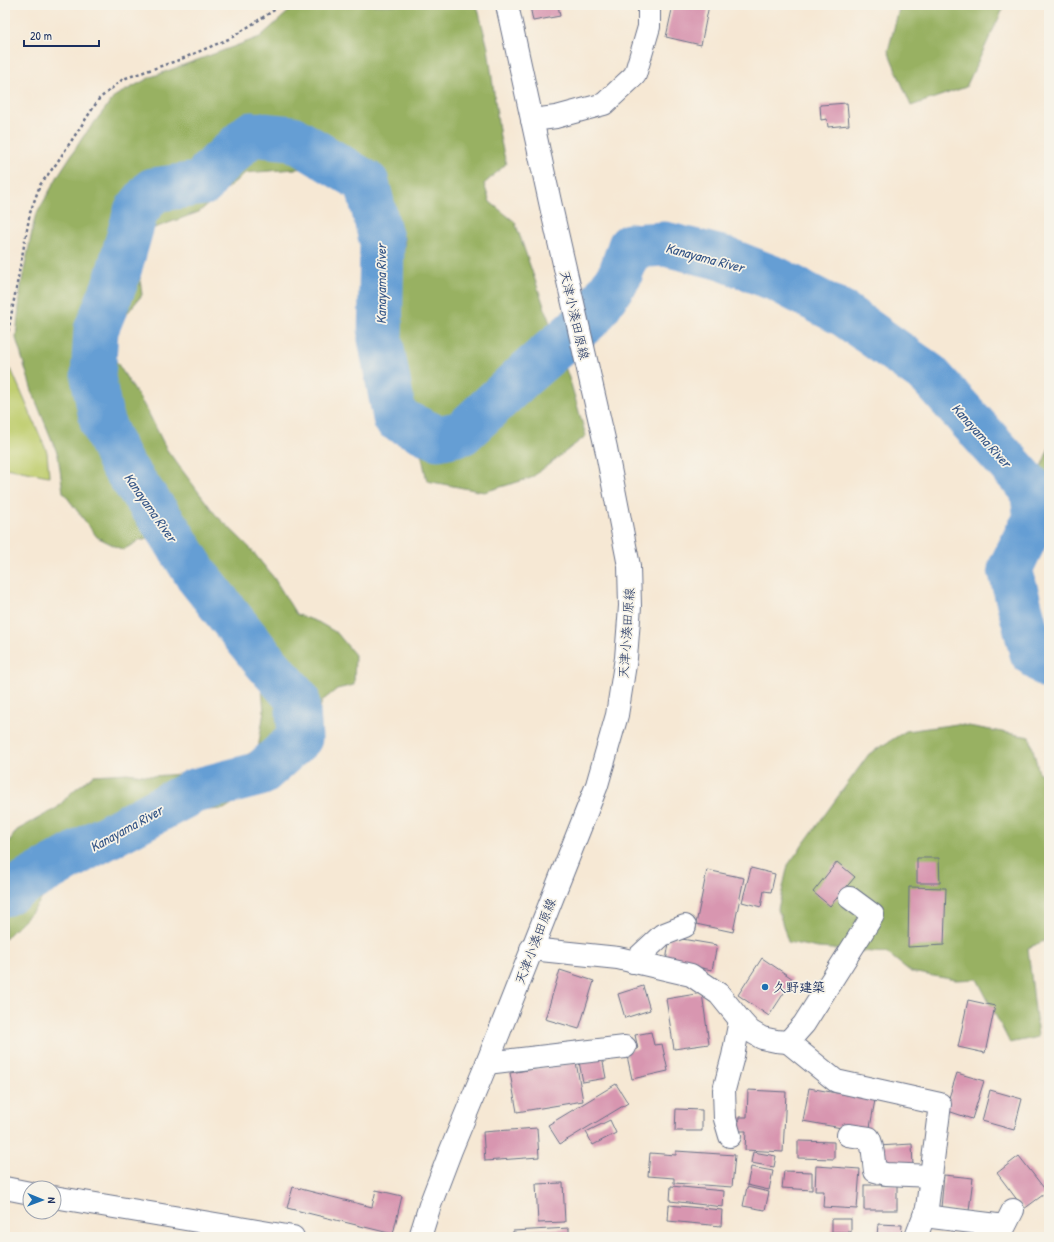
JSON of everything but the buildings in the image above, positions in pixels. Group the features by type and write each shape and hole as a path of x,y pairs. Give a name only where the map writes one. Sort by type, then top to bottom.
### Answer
{"main road":[{"name":"天津小湊田原線","path":"420,1237 430,1205 451,1150 597,785 617,715 626,658 630,606 629,566 606,448 506,5"},
{"path":"532,120 556,117 604,104 635,75 650,26 649,5"},
{"path":"788,1042 804,1024 879,920 850,898"},
{"path":"633,962 662,935 685,926"},
{"path":"532,949 618,958 691,975 719,994 750,1031 762,1038 788,1042 836,1081 940,1104 928,1208 916,1237"},
{"path":"730,1136 725,1119 724,1090 740,1020"},
{"path":"487,1063 625,1047"},
{"path":"848,1135 869,1138 872,1145 872,1157 875,1171 886,1174 931,1176"},
{"path":"5,1188 22,1191"},
{"path":"62,1198 293,1237"},
{"path":"924,1216 1005,1226 1013,1210"}],"path":[{"path":"5,349 30,213 40,185 56,164 99,99 123,79 179,60 231,38 282,5"}],"green space":[{"path":"296,5 477,5 488,48 500,137 506,164 484,184 490,202 515,222 571,384 586,436 531,478 484,492 427,481 415,424 399,392 400,284 405,238 346,182 320,167 245,173 199,212 135,235 142,295 104,342 147,410 167,450 215,514 249,547 274,578 296,614 318,622 337,633 355,655 354,685 337,689 322,701 316,723 304,754 284,771 224,809 176,812 147,834 56,879 33,911 5,939 5,847 17,830 57,808 73,791 94,775 127,773 152,776 182,774 235,761 258,749 264,711 261,679 242,645 177,574 154,539 140,540 123,550 97,537 63,492 58,455 33,394 16,338 21,285 35,217 59,174 83,137 115,96 151,77 260,37"},
{"path":"900,5 1005,5 966,87 911,106 888,51"},
{"path":"11,369 47,452 49,476 5,468 5,389"},
{"path":"1049,448 1049,533 1040,507 1038,474"},
{"path":"957,724 1030,737 1039,773 1049,776 1049,939 1028,948 1038,1037 1010,1043 977,979 956,980 911,972 887,953 818,948 788,942 778,909 788,865 869,754 906,731"}],"waterway":[{"name":"Kanayama River","path":"5,894 92,845 194,791 260,774 300,738 297,698 263,659 198,577 168,529 120,462 102,422 93,377 96,330 116,281 136,211 153,190 204,183 210,172 251,134 292,138 367,183 382,243 380,339 395,418 438,438 462,433 522,377 592,316 620,275 630,246 665,244 722,258 776,279 845,315 929,375 1032,489 1036,519 1010,569 1032,653 1049,667"}],"place":[{"name":"久野建築","path":"765,987"}]}
